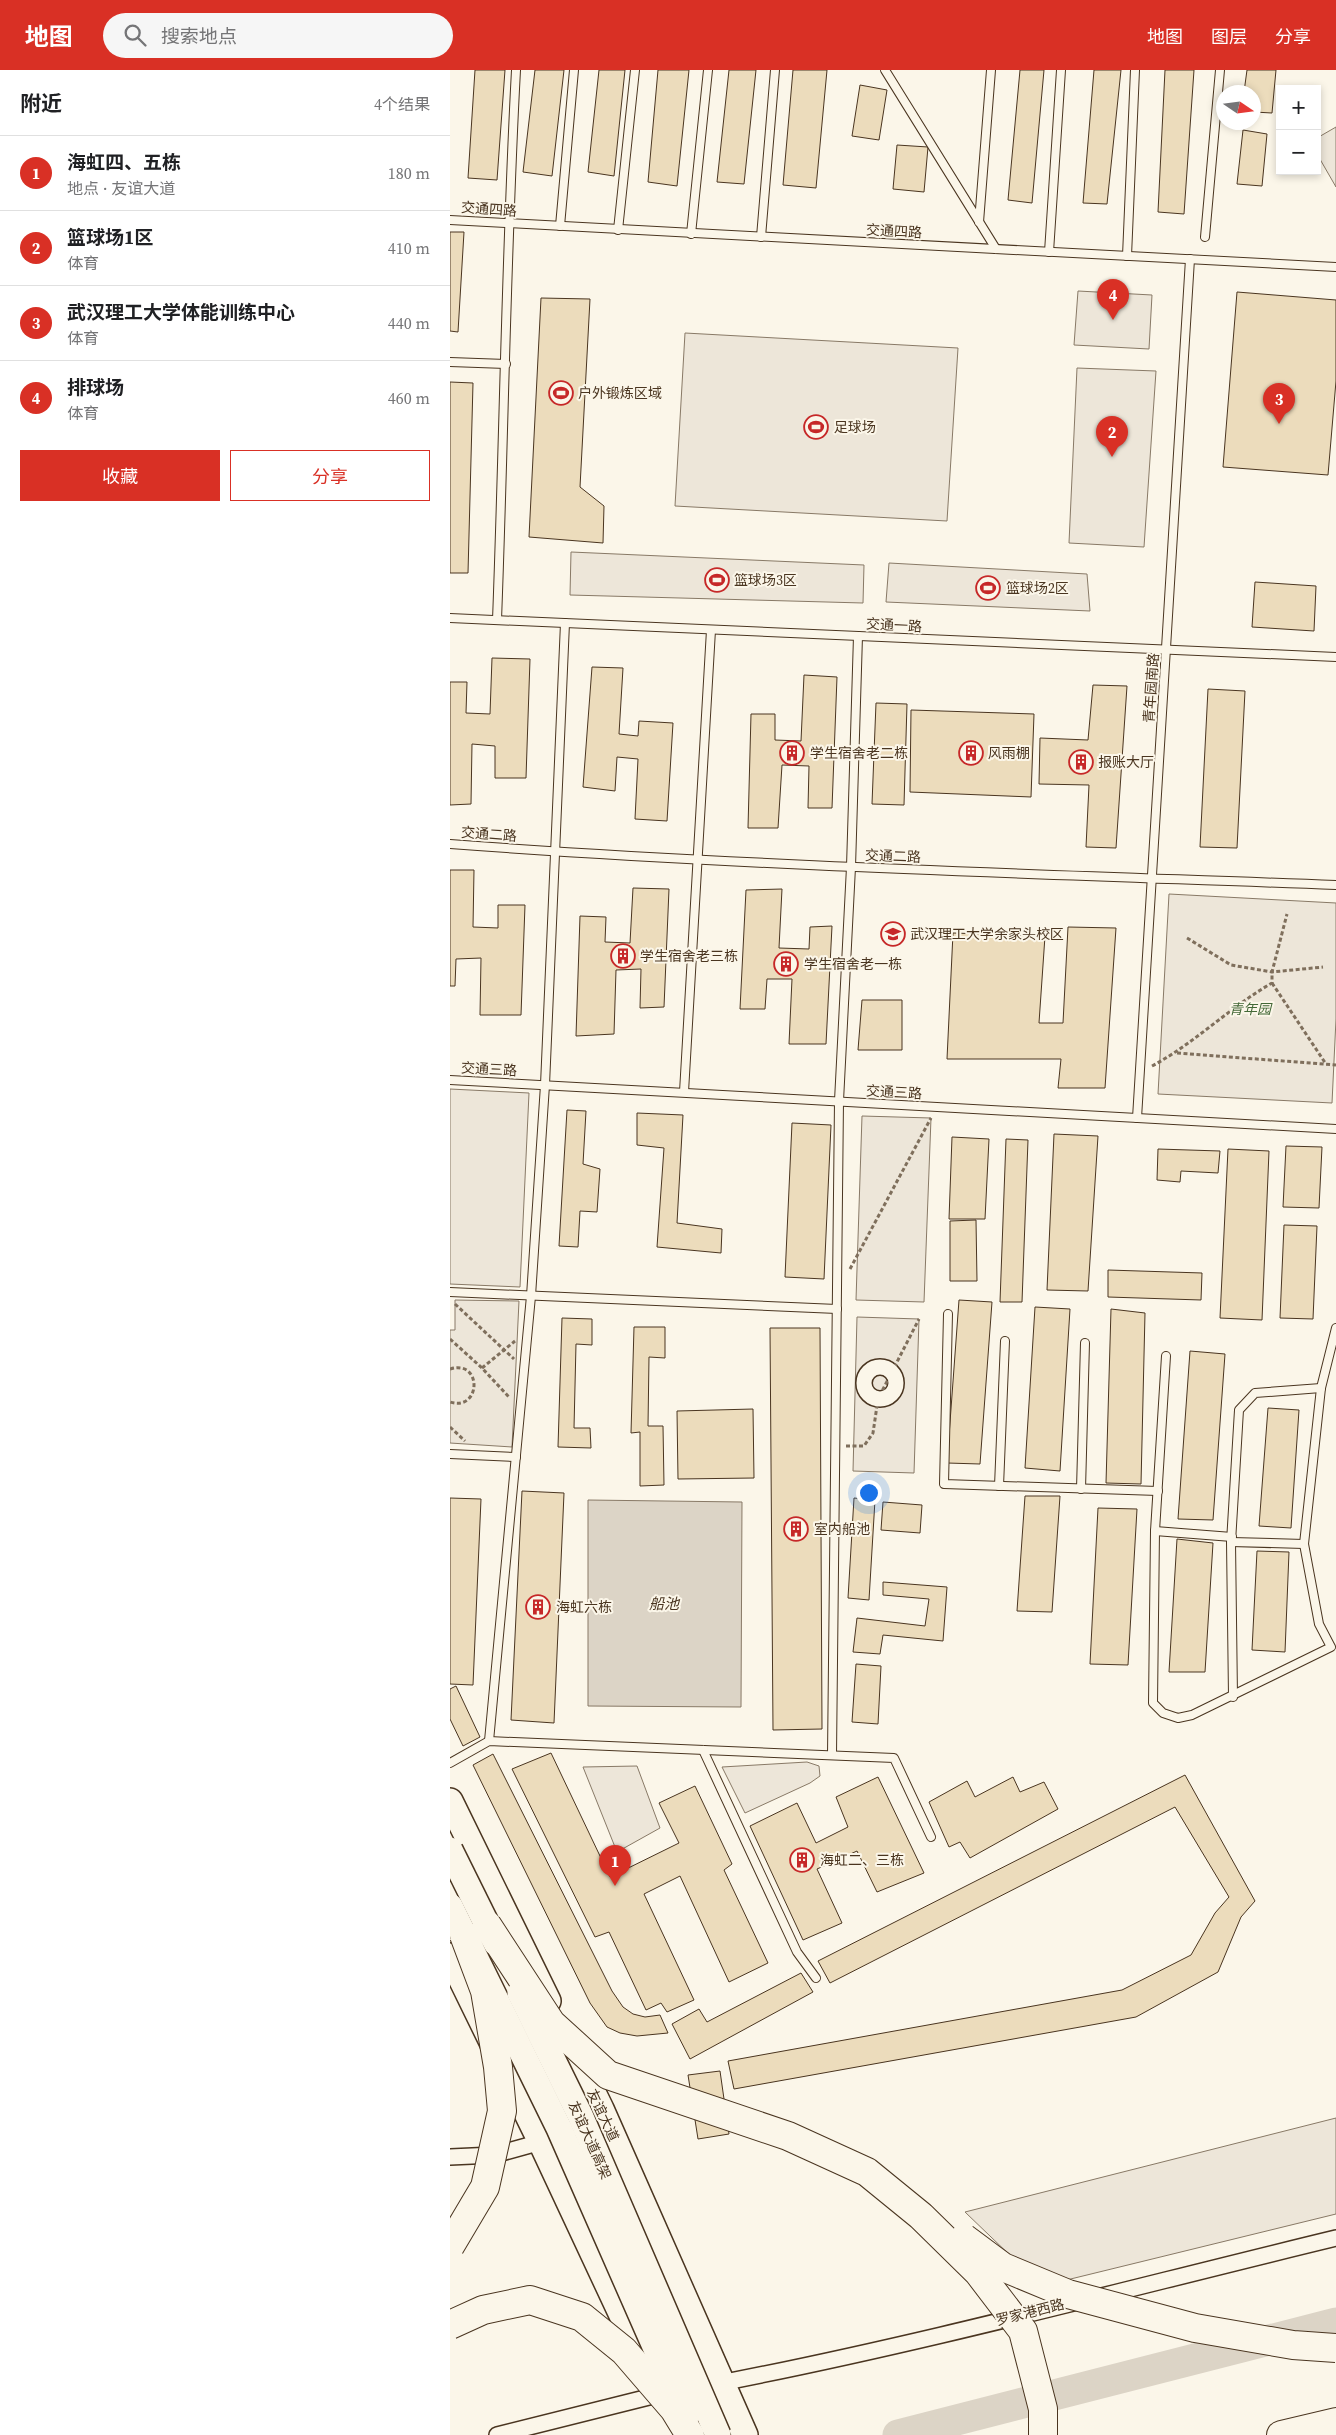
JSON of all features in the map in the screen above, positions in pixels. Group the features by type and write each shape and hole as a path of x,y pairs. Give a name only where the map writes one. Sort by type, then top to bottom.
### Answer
{"highway":[{"path":"467,1939 550,2023 608,2075 788,2136 867,2172 1003,2267 1068,2294 1195,2328 1293,2345 1336,2348"},
{"path":"450,2246 485,2187 502,2111 498,2067 485,1991 467,1939"},
{"path":"867,2172 921,2216 978,2272 1023,2330 1043,2410 1042,2435"},
{"path":"450,2325 483,2310 530,2300 582,2316 624,2351 674,2409 692,2435"},
{"path":"1281,2435 1336,2422"}],"main road":[{"name":"友谊大道","path":"450,1801 601,2109 745,2435"},
{"name":"友谊大道高架","path":"450,1850 467,1939 580,2115 718,2435"},
{"name":"友谊大道高架","path":"450,1906 559,2128 692,2435"},
{"path":"467,1939 541,2142 659,2394 676,2435"}],"street":[{"path":"880,1366 893,1372 897,1382 894,1392 889,1397 878,1399 866,1391 864,1381 866,1375 871,1370 880,1366"},
{"path":"450,2157 494,2155 541,2142"},
{"name":"罗家港西路","path":"497,2435 659,2394 895,2345 1336,2238"}],"lane":[{"path":"497,620 506,364 508,223 516,70"},
{"path":"560,226 574,70"},
{"path":"618,230 635,70"},
{"path":"691,234 708,70"},
{"path":"761,237 775,70"},
{"path":"885,70 996,249"},
{"path":"979,222 991,70"},
{"path":"1049,252 1060,70"},
{"path":"1128,256 1135,70"},
{"path":"1205,237 1220,70"},
{"name":"交通四路","path":"450,220 1336,267"},
{"name":"青年园南路","path":"1138,1118 1190,259"},
{"path":"450,362 506,364"},
{"name":"交通一路","path":"450,618 1336,657"},
{"path":"489,1741 531,1296 545,1085 565,623"},
{"path":"684,1092 712,630"},
{"path":"832,1755 839,1101 851,867 858,636"},
{"name":"交通二路","path":"450,844 554,852 851,867 1336,885"},
{"name":"交通三路","path":"450,1080 1336,1129"},
{"path":"450,1292 837,1309"},
{"path":"948,1314 944,1484 1158,1491"},
{"path":"1166,1356 1156,1531 1153,1703 1163,1713 1178,1718 1192,1715 1232,1697 1331,1647 1319,1624 1304,1544 1322,1388 1336,1328"},
{"path":"999,1486 1005,1341"},
{"path":"1081,1489 1085,1343"},
{"path":"1232,1697 1231,1540 1239,1410 1255,1393 1322,1388"},
{"path":"450,1454 516,1457"},
{"path":"1156,1531 1231,1540 1304,1544"},
{"path":"450,1763 489,1741 894,1758 931,1836"},
{"path":"703,1750 797,1952 816,1978"}],"path":[{"path":"1287,914 1272,972 1272,983 1326,1064"},
{"path":"1187,938 1231,965 1272,972 1323,967"},
{"path":"1140,1073 1176,1053 1246,997 1272,983"},
{"path":"1176,1053 1336,1065"},
{"path":"837,1293 938,1107"},
{"path":"450,1300 503,1351 525,1367"},
{"path":"835,1446 864,1446 873,1433 878,1399 919,1319"},
{"path":"450,1339 482,1368 521,1410"},
{"path":"482,1368 516,1341"},
{"path":"450,1369 458,1367 468,1371 472,1375 475,1387 465,1401 450,1402"},
{"path":"450,1427 465,1442"}],"green space":[{"path":"1336,127 1336,187 1321,161 1321,136"},
{"path":"1078,291 1152,295 1149,349 1074,345"},
{"name":"足球场","path":"685,333 958,348 947,521 675,506"},
{"path":"1077,368 1156,371 1144,547 1069,543"},
{"name":"篮球场3区","path":"571,552 864,565 863,603 570,595"},
{"name":"篮球场2区","path":"889,563 1087,574 1090,611 886,602"},
{"name":"青年园","path":"1169,894 1336,903 1336,1019 1332,1103 1158,1094"},
{"path":"450,1089 529,1093 520,1287 450,1284"},
{"path":"862,1116 931,1118 924,1302 856,1300"},
{"path":"455,1300 519,1301 512,1447 450,1443 450,1330 455,1330"},
{"path":"857,1317 919,1319 914,1473 853,1471"},
{"path":"807,1762 819,1766 820,1776 810,1783 745,1813 722,1767"},
{"path":"637,1766 660,1828 617,1852 583,1767"},
{"path":"1336,2118 1336,2214 1042,2286 965,2212"}],"water":[{"name":"船池","path":"588,1500 742,1502 741,1707 588,1706"}],"building":[{"path":"475,70 505,70 497,180 468,178"},
{"path":"535,70 564,70 552,176 523,172"},
{"path":"599,70 625,70 614,176 588,172"},
{"path":"658,70 689,70 677,186 648,182"},
{"path":"729,70 756,70 744,184 717,182"},
{"path":"793,70 827,70 816,188 783,185"},
{"path":"1020,70 1044,70 1032,203 1008,200"},
{"path":"1094,70 1121,70 1107,204 1083,203"},
{"path":"1165,70 1194,70 1184,214 1158,212"},
{"path":"1247,70 1276,70 1272,113 1261,112 1261,85 1245,85"},
{"path":"860,85 887,90 879,140 852,136"},
{"path":"1243,130 1267,134 1262,186 1237,184"},
{"path":"897,145 928,147 924,192 893,189"},
{"path":"450,232 464,232 458,332 450,331"},
{"path":"1237,292 1336,300 1336,381 1328,475 1223,467"},
{"name":"户外锻炼区域","path":"541,298 590,299 580,487 604,506 603,543 529,537"},
{"path":"450,382 473,383 468,573 450,573"},
{"path":"1255,582 1316,586 1314,631 1252,627"},
{"path":"492,658 530,659 526,778 495,778 495,746 472,744 471,804 450,805 450,682 467,682 466,713 490,714"},
{"path":"592,667 623,668 619,734 638,736 639,721 673,723 667,821 635,819 638,759 617,757 615,791 583,787"},
{"name":"学生宿舍老二栋","path":"804,675 837,677 832,808 808,808 809,766 782,765 778,828 748,828 751,714 775,714 775,740 801,741"},
{"name":"报账大厅","path":"1093,685 1127,686 1116,848 1086,847 1089,785 1039,784 1040,738 1088,740"},
{"path":"1208,689 1245,691 1237,848 1200,847"},
{"path":"876,703 907,704 904,805 872,804"},
{"name":"风雨棚","path":"911,710 1034,714 1031,797 910,792"},
{"path":"450,870 474,870 473,927 498,928 498,905 525,905 521,1015 480,1015 481,958 456,959 455,986 450,986"},
{"name":"学生宿舍老三栋","path":"633,888 669,889 664,1007 640,1008 641,969 616,970 614,1034 576,1036 580,916 606,917 605,942 630,943"},
{"name":"学生宿舍老一栋","path":"782,889 779,948 809,949 810,927 832,926 826,1044 789,1044 792,979 767,979 765,1009 740,1009 746,890"},
{"path":"1068,927 1116,928 1105,1088 1058,1088 1061,1059 947,1059 953,933 1045,936 1039,1023 1063,1023"},
{"path":"862,1000 902,1000 902,1050 858,1050"},
{"path":"567,1110 586,1111 583,1164 600,1169 597,1212 580,1211 578,1247 559,1246"},
{"path":"637,1113 683,1115 677,1223 722,1229 721,1253 657,1247 664,1148 637,1145"},
{"path":"792,1123 831,1125 824,1279 785,1277"},
{"path":"1054,1134 1098,1136 1088,1291 1047,1290"},
{"path":"952,1137 989,1139 985,1219 949,1219"},
{"path":"1006,1139 1028,1140 1022,1302 1000,1302"},
{"path":"1286,1146 1322,1147 1319,1208 1283,1207"},
{"path":"1158,1149 1220,1151 1218,1173 1181,1171 1180,1182 1157,1180"},
{"path":"1228,1149 1269,1151 1262,1320 1220,1318"},
{"path":"976,1220 977,1281 950,1281 950,1221"},
{"path":"1284,1225 1317,1226 1313,1319 1280,1318"},
{"path":"1108,1270 1202,1273 1201,1300 1108,1297"},
{"path":"959,1300 992,1302 980,1464 947,1463"},
{"path":"1035,1307 1070,1309 1060,1471 1025,1468"},
{"path":"1111,1309 1145,1313 1141,1484 1106,1483"},
{"path":"562,1318 592,1319 592,1345 576,1344 574,1428 590,1428 591,1448 558,1447"},
{"path":"634,1327 665,1327 665,1358 649,1357 648,1426 663,1426 664,1485 640,1486 640,1432 631,1433"},
{"name":"室内船池","path":"770,1328 820,1328 822,1729 773,1730"},
{"path":"1190,1351 1225,1354 1213,1520 1178,1519"},
{"path":"1268,1408 1299,1410 1291,1528 1259,1526"},
{"path":"753,1409 754,1478 678,1479 677,1411"},
{"name":"海虹六栋","path":"522,1491 564,1493 554,1723 511,1720"},
{"path":"1025,1496 1060,1496 1052,1612 1017,1611"},
{"path":"450,1498 481,1499 473,1685 450,1684"},
{"path":"854,1498 875,1500 869,1600 848,1598"},
{"path":"883,1502 922,1505 920,1533 881,1530"},
{"path":"1098,1508 1137,1509 1128,1665 1090,1664"},
{"path":"1177,1539 1213,1543 1205,1672 1169,1672"},
{"path":"1257,1551 1289,1552 1285,1652 1252,1650"},
{"path":"883,1582 947,1587 943,1641 883,1635 880,1654 853,1652 857,1618 925,1626 929,1599 883,1595"},
{"path":"856,1664 881,1666 878,1724 852,1722"},
{"path":"456,1686 480,1737 463,1746 450,1719 450,1689"},
{"path":"551,1753 610,1877 679,1843 659,1803 695,1786 732,1864 724,1870 768,1963 729,1982 680,1876 644,1894 694,2000 667,2012 661,2003 646,2010 609,1932 595,1937 512,1769"},
{"path":"493,1754 612,1991 623,2007 633,2014 645,2017 660,2015 668,2033 637,2036 620,2033 607,2027 590,2003 473,1765"},
{"path":"1185,1775 1255,1901 1241,1917 1218,1972 1136,2017 734,2089 728,2061 1122,1990 1191,1955 1215,1913 1229,1897 1175,1807 830,1983 818,1961"},
{"name":"海虹二、三栋","path":"878,1777 924,1873 877,1892 857,1851 817,1869 842,1923 803,1940 750,1826 797,1803 816,1843 848,1827 836,1797"},
{"path":"1013,1777 1020,1792 1044,1782 1058,1809 970,1858 960,1842 949,1847 929,1802 967,1781 975,1797"},
{"path":"801,1973 813,1992 690,2059 672,2024 699,2009 707,2022"},
{"path":"720,2071 729,2134 698,2139 688,2075"}],"waterway":[{"path":"898,2435 1336,2323"}],"place":[{"name":"排球场","path":"1113,320"},
{"name":"户外锻炼区域","path":"561,393"},
{"name":"武汉理工大学体能训练中心","path":"1279,424"},
{"name":"足球场","path":"816,427"},
{"name":"篮球场1区","path":"1112,457"},
{"name":"篮球场3区","path":"717,580"},
{"name":"篮球场2区","path":"988,588"},
{"name":"学生宿舍老二栋","path":"792,753"},
{"name":"风雨棚","path":"971,753"},
{"name":"报账大厅","path":"1081,762"},
{"name":"武汉理工大学余家头校区","path":"893,934"},
{"name":"学生宿舍老三栋","path":"623,956"},
{"name":"学生宿舍老一栋","path":"786,964"},
{"name":"室内船池","path":"796,1529"},
{"name":"海虹六栋","path":"538,1607"},
{"name":"海虹二、三栋","path":"802,1860"},
{"name":"海虹四、五栋","path":"615,1886"}]}
